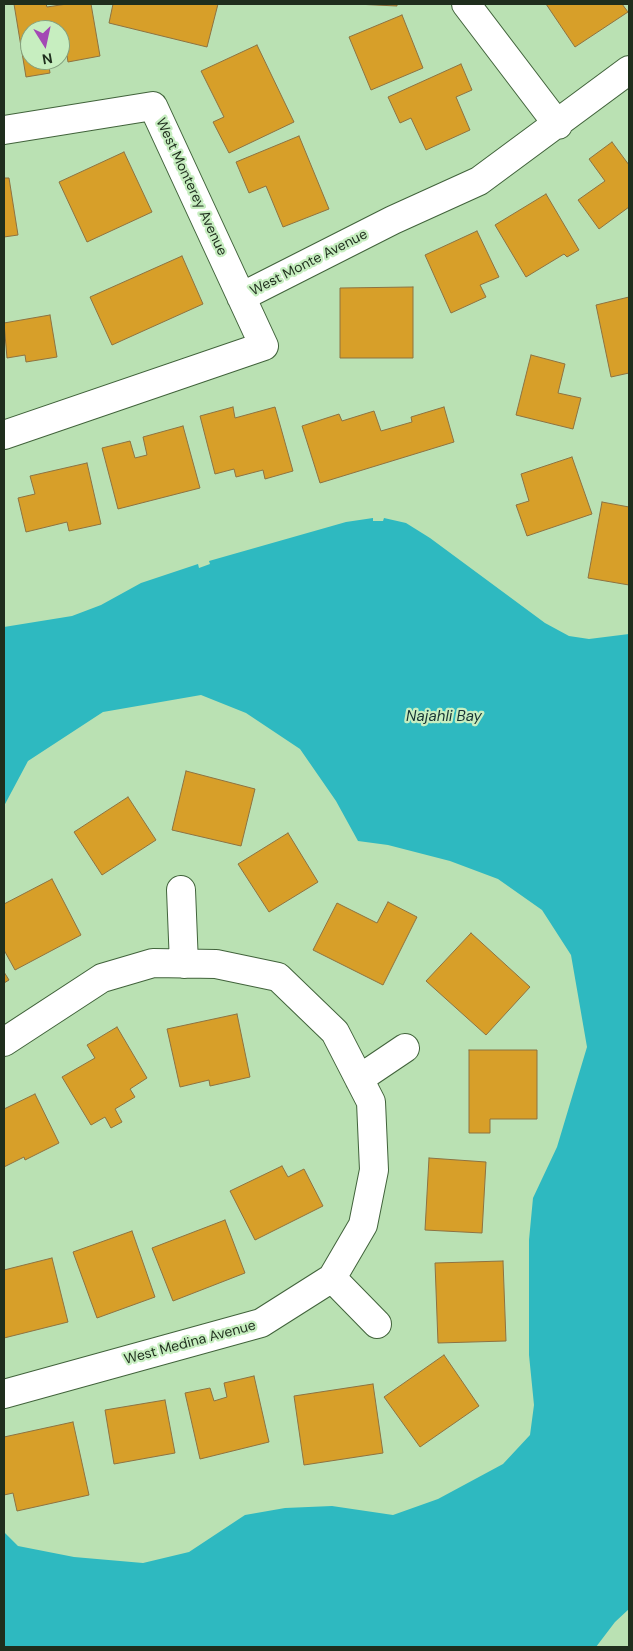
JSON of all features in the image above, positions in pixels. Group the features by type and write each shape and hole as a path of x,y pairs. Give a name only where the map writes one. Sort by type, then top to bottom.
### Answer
{"street":[{"path":"466,4 558,124"},
{"name":"West Monte Avenue","path":"4,435 264,346 242,297 393,220 479,181 629,70"},
{"name":"West Monterey Avenue","path":"4,130 153,106 242,297"},
{"path":"181,890 184,964"},
{"path":"4,1042 102,978 153,963 216,964 278,977 335,1032 358,1078 405,1048"},
{"name":"West Medina Avenue","path":"4,1394 261,1323 332,1278 363,1225 374,1170 371,1102 358,1078"},
{"path":"332,1278 378,1324"}],"water":[{"name":"Najahli Bay","path":"373,518 373,521 383,521 384,518 406,523 430,538 545,623 569,636 589,639 629,634 629,1609 615,1622 596,1647 5,1647 4,1532 18,1546 74,1557 143,1563 189,1552 245,1515 285,1508 332,1506 393,1515 438,1499 503,1464 530,1435 534,1405 529,1355 529,1240 533,1198 557,1147 587,1047 571,955 542,910 498,879 450,861 388,845 358,841 336,801 300,749 246,713 201,695 103,712 28,761 4,806 4,627 72,616 101,605 141,583 198,564 199,568 210,564 209,561 346,522"}],"building":[{"path":"14,4 46,4 47,7 67,4 91,4 100,56 70,62 70,20 20,20 20,40"},
{"path":"113,4 218,4 207,47 109,23"},
{"path":"355,4 397,4 397,6"},
{"path":"546,4 622,4 628,12 575,47"},
{"path":"402,15 423,68 371,90 349,37"},
{"path":"257,45 294,122 229,153 213,122 224,117 201,71"},
{"path":"461,64 472,90 456,97 470,130 426,150 411,118 400,123 388,97"},
{"path":"25,70 50,70 50,73 26,77"},
{"path":"299,136 329,209 283,227 266,186 249,193 236,162"},
{"path":"612,142 629,165 629,207 599,229 578,200 605,181 589,159"},
{"path":"124,152 152,212 87,242 59,182"},
{"path":"4,178 9,178 18,235 4,237"},
{"path":"546,194 579,250 567,257 564,254 526,277 495,225"},
{"path":"477,231 499,277 480,285 486,297 451,313 425,255"},
{"path":"182,256 203,304 112,345 90,297"},
{"path":"413,287 413,358 340,358 340,288"},
{"path":"629,297 629,373 611,377 596,305"},
{"path":"50,315 57,357 26,362 25,355 7,358 4,323"},
{"path":"531,355 565,364 558,393 581,398 573,429 516,415"},
{"path":"233,407 235,418 275,407 293,471 265,479 263,470 236,477 234,469 215,474 200,416"},
{"path":"444,407 454,442 320,483 302,426 339,414 342,421 374,411 381,431 412,422 411,417"},
{"path":"183,426 200,488 118,509 102,448 130,441 135,458 147,455 143,437"},
{"path":"572,457 592,514 527,536 516,505 529,501 521,474"},
{"path":"87,463 101,524 69,531 67,522 26,532 18,498 35,494 30,476"},
{"path":"602,502 629,507 629,585 588,578"},
{"path":"186,771 255,789 241,846 172,830"},
{"path":"128,797 156,840 102,875 74,832"},
{"path":"288,833 318,882 269,912 238,864"},
{"path":"52,879 81,935 15,970 4,950 4,904"},
{"path":"388,902 417,917 383,985 313,950 337,903 377,923"},
{"path":"471,933 530,987 486,1035 426,981"},
{"path":"4,972 9,980 4,983"},
{"path":"237,1014 250,1077 210,1086 209,1080 180,1087 167,1029"},
{"path":"117,1027 147,1078 130,1089 135,1097 115,1109 122,1122 111,1128 105,1117 91,1125 62,1077 95,1058 87,1045"},
{"path":"469,1050 537,1050 537,1119 490,1119 490,1133 469,1133"},
{"path":"35,1094 59,1143 25,1160 24,1157 4,1167 4,1109"},
{"path":"429,1158 486,1162 482,1233 425,1230"},
{"path":"282,1166 288,1177 304,1169 323,1206 255,1240 230,1191"},
{"path":"225,1220 245,1273 173,1301 152,1248"},
{"path":"132,1231 155,1297 97,1318 73,1252"},
{"path":"52,1258 68,1322 4,1338 4,1270"},
{"path":"503,1261 506,1341 438,1343 435,1263"},
{"path":"444,1355 479,1406 420,1447 384,1397"},
{"path":"254,1376 269,1442 200,1459 185,1393 210,1388 214,1401 227,1397 224,1383"},
{"path":"373,1384 383,1453 304,1465 294,1396"},
{"path":"165,1400 175,1453 114,1464 105,1410"},
{"path":"73,1422 89,1495 17,1511 13,1493 4,1495 4,1437"}]}
